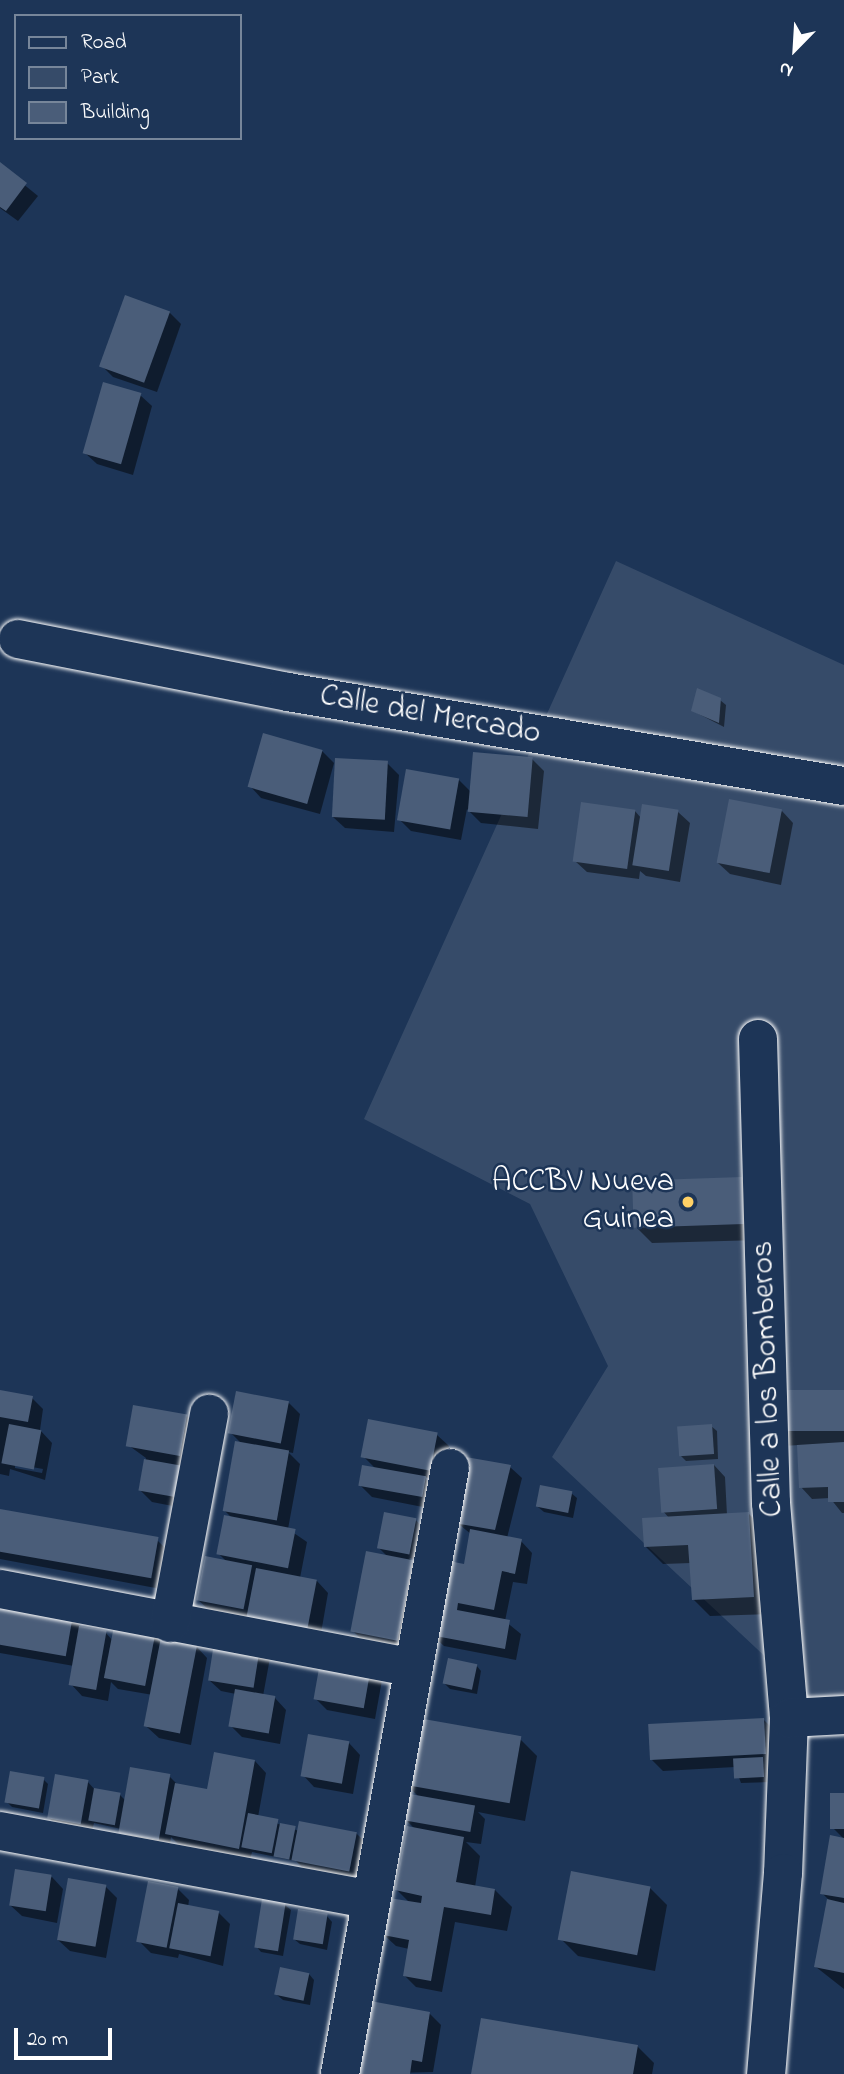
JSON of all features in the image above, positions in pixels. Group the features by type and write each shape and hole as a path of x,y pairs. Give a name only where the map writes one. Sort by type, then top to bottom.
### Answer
{"street":[{"name":"Calle del Mercado","path":"18,639 288,692 844,786"},
{"name":"Calle a los Bomberos","path":"758,1039 771,1503 789,1718 779,1924 765,2074"},
{"path":"170,1623 209,1414"},
{"path":"340,2074 450,1468"},
{"path":"0,1590 414,1668"},
{"path":"789,1718 844,1715"},
{"path":"0,1831 371,1900"}],"green space":[{"path":"616,561 844,665 844,1705 819,1707 552,1457 608,1366 530,1204 364,1119"}],"building":[{"path":"0,162 27,183 6,211 0,207"},
{"path":"125,295 170,311 144,383 99,366"},
{"path":"103,382 141,393 121,464 83,453"},
{"path":"697,688 721,698 719,723 691,711"},
{"path":"263,733 323,750 307,804 248,787"},
{"path":"473,752 533,757 528,817 468,812"},
{"path":"335,758 388,761 385,820 332,817"},
{"path":"406,769 459,778 450,830 397,820"},
{"path":"729,799 782,809 770,873 717,863"},
{"path":"581,802 635,810 627,869 573,861"},
{"path":"642,804 679,810 669,871 632,865"},
{"name":"ACCBV Nueva Guinea","path":"742,1177 744,1224 634,1228 632,1181"},
{"path":"0,1390 33,1396 28,1422 0,1417"},
{"path":"769,1390 844,1390 844,1431 769,1431"},
{"path":"236,1391 289,1401 281,1444 228,1433"},
{"path":"133,1405 187,1415 180,1456 126,1446"},
{"path":"368,1419 438,1433 430,1471 361,1457"},
{"path":"9,1424 41,1430 34,1470 1,1463"},
{"path":"712,1424 714,1454 679,1456 677,1426"},
{"path":"235,1441 289,1451 277,1520 223,1511"},
{"path":"844,1442 844,1502 828,1502 828,1487 799,1488 797,1445"},
{"path":"460,1456 511,1465 495,1530 454,1523"},
{"path":"144,1459 183,1466 178,1497 138,1491"},
{"path":"714,1464 717,1509 661,1513 658,1468"},
{"path":"362,1465 426,1476 422,1497 358,1486"},
{"path":"540,1485 572,1491 568,1513 536,1507"},
{"path":"0,1509 159,1537 151,1578 0,1552"},
{"path":"384,1512 416,1518 409,1555 377,1548"},
{"path":"749,1512 754,1597 692,1600 688,1545 644,1547 642,1518"},
{"path":"224,1515 296,1529 288,1568 216,1554"},
{"path":"470,1529 522,1539 515,1574 502,1571 494,1610 458,1603 457,1610 510,1620 505,1649 430,1635 444,1560 464,1564"},
{"path":"366,1551 413,1560 397,1641 350,1631"},
{"path":"205,1556 252,1565 244,1609 196,1600"},
{"path":"256,1568 317,1580 307,1629 246,1617"},
{"path":"0,1603 73,1616 66,1656 0,1645"},
{"path":"79,1626 107,1631 96,1690 69,1685"},
{"path":"114,1626 155,1634 145,1686 104,1678"},
{"path":"161,1637 197,1644 180,1733 144,1726"},
{"path":"215,1637 260,1644 254,1688 208,1680"},
{"path":"321,1657 371,1666 364,1708 314,1699"},
{"path":"448,1658 477,1664 472,1690 443,1683"},
{"path":"235,1689 275,1696 269,1734 228,1726"},
{"path":"418,1718 521,1736 510,1803 406,1785"},
{"path":"764,1718 766,1754 650,1760 648,1724"},
{"path":"308,1734 349,1741 342,1784 301,1776"},
{"path":"214,1752 255,1760 239,1849 165,1834 175,1783 207,1789"},
{"path":"763,1757 764,1777 734,1779 733,1759"},
{"path":"130,1767 170,1774 159,1840 118,1833"},
{"path":"10,1771 44,1777 39,1809 4,1803"},
{"path":"55,1774 88,1780 81,1824 47,1818"},
{"path":"94,1788 121,1793 115,1825 88,1820"},
{"path":"830,1793 844,1793 844,1829 830,1829"},
{"path":"410,1794 475,1805 470,1832 405,1821"},
{"path":"248,1813 278,1819 272,1853 241,1847"},
{"path":"299,1821 357,1832 349,1872 291,1860"},
{"path":"280,1823 296,1826 289,1859 274,1856"},
{"path":"407,1826 464,1837 456,1882 495,1889 491,1915 444,1907 431,1981 403,1976 409,1940 383,1935 389,1898 421,1903 422,1896 395,1890"},
{"path":"830,1835 844,1838 844,1898 820,1894"},
{"path":"15,1869 52,1875 46,1911 9,1906"},
{"path":"571,1871 651,1886 637,1955 558,1940"},
{"path":"68,1878 106,1885 95,1947 57,1940"},
{"path":"148,1881 178,1887 167,1948 136,1942"},
{"path":"262,1899 286,1903 278,1951 254,1947"},
{"path":"827,1899 844,1903 844,1973 814,1967"},
{"path":"178,1903 219,1911 210,1956 169,1948"},
{"path":"298,1909 328,1914 323,1944 293,1940"},
{"path":"280,1967 309,1973 304,2001 274,1994"},
{"path":"365,2000 430,2012 422,2062 412,2060 410,2074 357,2074"},
{"path":"481,2018 638,2045 633,2074 471,2074"}],"place":[{"name":"ACCBV Nueva Guinea","path":"688,1202"}]}
